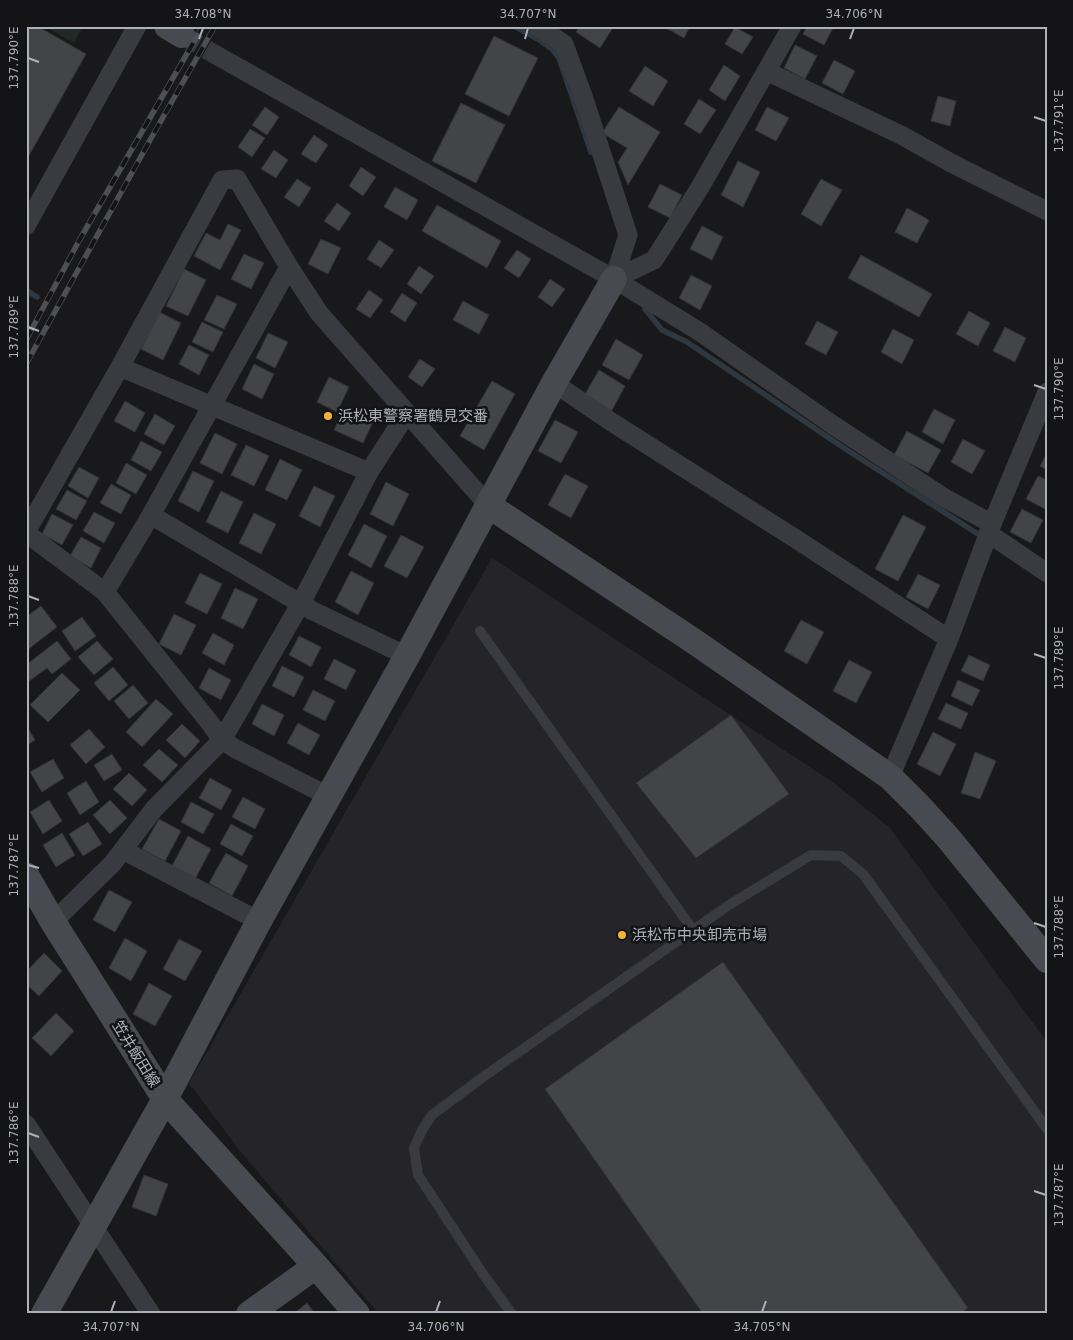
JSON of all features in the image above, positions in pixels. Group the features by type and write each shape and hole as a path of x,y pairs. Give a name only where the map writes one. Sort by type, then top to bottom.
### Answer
{"street":[{"path":"26,226 137,26"},
{"path":"614,278 654,260 699,189 792,26"},
{"path":"357,1314 165,1099 259,921 407,656 554,383 614,278 628,235 564,44 541,27"},
{"path":"216,55 614,278 700,332 833,425 990,529 1047,572"},
{"path":"766,71 901,136 952,164 1047,211"},
{"path":"328,796 222,740 105,592 26,532 120,367 222,180 237,179 288,267 319,313 488,505 692,640 890,776 949,839 1047,960"},
{"path":"105,592 152,515 288,267"},
{"path":"120,367 369,472"},
{"path":"554,383 949,639"},
{"path":"890,776 949,639 990,529 1047,392"},
{"path":"53,922 113,863 154,809 222,740 301,603 369,472 407,414"},
{"path":"152,515 314,611 407,656"},
{"path":"123,850 259,921"},
{"name":"笠井飯田線","path":"26,875 53,922 165,1099 44,1314"},
{"path":"26,1124 151,1314"},
{"path":"249,1314 316,1266"}],"lane":[{"path":"480,631 693,930"},
{"path":"512,1314 418,1175 414,1148 422,1130 432,1115 483,1077 729,905 812,855 841,856 863,874 1047,1129"}],"shaded area":[{"path":"44,26 83,26 74,43"},
{"name":"浜松市中央卸売市場","path":"492,558 834,783 890,828 1047,1042 1047,1314 379,1314 240,1151 189,1083"}],"building":[{"path":"26,26 37,26 86,54 26,161"},
{"path":"580,26 614,26 600,48 576,32"},
{"path":"667,26 690,26 684,38 666,28"},
{"path":"807,26 834,26 824,45 803,34"},
{"path":"735,27 753,37 742,54 725,44"},
{"path":"494,36 538,58 509,116 465,94"},
{"path":"795,45 817,56 805,79 784,68"},
{"path":"834,60 855,71 843,94 822,83"},
{"path":"724,65 740,76 725,101 709,90"},
{"path":"645,66 668,81 653,106 629,91"},
{"path":"938,96 956,101 950,126 931,121"},
{"path":"699,99 716,110 700,134 684,124"},
{"path":"461,103 505,125 476,183 432,161"},
{"path":"265,107 279,117 267,135 252,125"},
{"path":"619,107 660,132 628,185 618,162 627,148 602,133"},
{"path":"767,107 789,118 776,141 755,130"},
{"path":"250,129 265,138 252,157 238,147"},
{"path":"314,135 328,145 316,163 301,154"},
{"path":"274,150 288,160 276,178 261,169"},
{"path":"738,161 760,172 743,207 721,195"},
{"path":"361,167 376,177 363,196 349,186"},
{"path":"297,179 311,188 299,207 284,197"},
{"path":"821,179 842,190 821,226 801,214"},
{"path":"660,184 682,195 670,218 648,207"},
{"path":"395,187 418,200 407,220 384,207"},
{"path":"337,203 351,213 339,231 324,221"},
{"path":"437,205 501,241 487,268 422,231"},
{"path":"907,208 929,220 917,243 895,232"},
{"path":"228,224 241,230 220,270 194,256 206,233 220,240"},
{"path":"702,226 723,237 712,260 690,249"},
{"path":"321,239 341,248 328,274 308,264"},
{"path":"379,240 394,250 381,268 367,259"},
{"path":"517,250 531,259 519,278 504,268"},
{"path":"244,254 264,263 251,289 231,279"},
{"path":"861,255 932,294 919,317 848,278"},
{"path":"419,266 434,276 421,294 407,284"},
{"path":"184,269 206,280 188,316 166,306"},
{"path":"691,275 712,286 700,310 679,298"},
{"path":"550,279 565,289 552,307 538,297"},
{"path":"369,290 383,300 370,318 356,309"},
{"path":"402,293 417,303 405,322 390,312"},
{"path":"217,295 237,304 224,329 204,320"},
{"path":"463,301 489,315 479,334 453,320"},
{"path":"969,311 990,323 978,346 956,334"},
{"path":"159,312 181,323 163,360 141,349"},
{"path":"817,321 838,332 826,355 805,344"},
{"path":"202,322 223,332 213,352 192,342"},
{"path":"1005,327 1026,338 1015,362 993,351"},
{"path":"893,329 914,340 902,364 881,352"},
{"path":"268,333 288,342 275,368 256,358"},
{"path":"616,339 643,355 629,380 602,365"},
{"path":"189,345 209,355 199,375 179,364"},
{"path":"420,359 435,369 422,387 408,377"},
{"path":"254,364 274,374 262,399 242,389"},
{"path":"599,370 625,386 611,412 584,396"},
{"path":"329,377 349,387 337,412 317,402"},
{"path":"492,381 515,394 484,450 460,436"},
{"path":"125,401 145,413 135,432 114,421"},
{"path":"344,409 373,422 363,443 334,430"},
{"path":"934,409 955,420 943,444 922,432"},
{"path":"155,414 175,426 164,445 144,434"},
{"path":"555,420 578,432 561,463 538,451"},
{"path":"907,431 941,450 928,473 894,455"},
{"path":"215,433 237,444 222,474 200,463"},
{"path":"963,439 985,451 972,474 951,462"},
{"path":"141,441 162,452 151,471 131,460"},
{"path":"246,445 269,456 254,486 231,475"},
{"path":"1047,453 1047,470 1040,466"},
{"path":"280,459 302,470 287,500 265,490"},
{"path":"126,463 147,475 136,494 116,483"},
{"path":"79,467 99,478 88,498 68,486"},
{"path":"193,471 214,481 199,512 178,501"},
{"path":"565,474 588,486 571,518 548,505"},
{"path":"1038,476 1047,480 1047,510 1026,499"},
{"path":"386,482 409,494 393,526 370,514"},
{"path":"111,484 131,495 121,514 100,503"},
{"path":"314,486 335,496 320,527 299,516"},
{"path":"67,490 87,501 76,520 56,509"},
{"path":"221,491 243,502 228,533 206,522"},
{"path":"1022,509 1043,520 1031,543 1010,532"},
{"path":"94,512 115,523 104,543 83,531"},
{"path":"254,513 276,524 261,554 239,543"},
{"path":"52,514 73,525 62,545 42,534"},
{"path":"903,515 926,527 898,581 875,569"},
{"path":"364,524 387,536 371,568 348,555"},
{"path":"401,535 424,547 407,578 384,566"},
{"path":"81,537 101,548 91,568 70,556"},
{"path":"351,571 374,583 358,615 335,602"},
{"path":"200,573 222,584 207,614 185,603"},
{"path":"918,574 940,585 928,609 906,597"},
{"path":"235,588 258,599 243,629 221,618"},
{"path":"41,606 57,627 26,651 26,617"},
{"path":"174,614 196,625 181,655 159,644"},
{"path":"82,617 96,636 75,651 62,631"},
{"path":"801,620 824,632 807,664 784,651"},
{"path":"213,633 234,645 224,665 202,653"},
{"path":"299,636 321,647 311,667 289,655"},
{"path":"57,641 71,659 52,674 47,668 28,682 26,680 26,665"},
{"path":"97,641 113,659 94,675 78,657"},
{"path":"969,655 990,665 983,681 961,671"},
{"path":"334,659 356,670 346,690 324,679"},
{"path":"849,660 872,672 856,703 833,691"},
{"path":"282,666 304,677 294,697 272,686"},
{"path":"113,667 128,685 109,701 94,683"},
{"path":"209,668 231,680 221,700 199,688"},
{"path":"62,673 80,690 48,722 30,705"},
{"path":"958,680 980,690 972,706 951,696"},
{"path":"133,685 148,703 129,719 114,701"},
{"path":"313,690 335,701 325,721 303,710"},
{"path":"156,699 173,714 142,747 126,732"},
{"path":"946,703 968,713 961,729 938,719"},
{"path":"262,704 284,715 274,736 252,724"},
{"path":"731,715 789,794 696,858 636,783"},
{"path":"298,723 320,735 309,755 287,743"},
{"path":"182,724 200,741 185,758 166,740"},
{"path":"26,725 35,740 26,746"},
{"path":"89,729 105,747 86,764 70,745"},
{"path":"933,732 956,744 940,776 917,764"},
{"path":"159,749 178,765 162,782 143,765"},
{"path":"975,752 996,761 980,799 961,793"},
{"path":"112,754 122,770 104,781 94,765"},
{"path":"53,759 64,778 42,792 30,772"},
{"path":"129,773 147,790 132,806 113,789"},
{"path":"210,778 232,790 221,810 199,798"},
{"path":"86,781 99,802 80,815 67,793"},
{"path":"243,797 265,809 255,829 232,817"},
{"path":"49,800 62,821 43,834 30,812"},
{"path":"110,800 127,818 110,834 93,815"},
{"path":"191,802 214,814 203,834 181,822"},
{"path":"159,819 181,831 165,861 142,849"},
{"path":"88,822 102,844 83,856 69,834"},
{"path":"231,824 253,836 242,856 220,844"},
{"path":"62,833 75,855 56,867 43,845"},
{"path":"188,836 211,849 195,879 172,866"},
{"path":"226,853 248,866 232,896 209,883"},
{"path":"109,890 132,902 115,932 93,920"},
{"path":"125,938 147,951 131,981 109,968"},
{"path":"179,939 202,951 185,981 163,969"},
{"path":"44,953 62,971 39,996 26,984 26,972"},
{"path":"723,962 968,1308 959,1314 703,1314 545,1089"},
{"path":"149,983 172,996 155,1026 133,1014"},
{"path":"56,1013 74,1031 51,1056 32,1038"},
{"path":"144,1175 168,1184 156,1216 132,1207"},
{"path":"307,1303 315,1314 293,1314"}],"waterway":[{"path":"514,26 538,39 552,49 559,58 591,152"},
{"path":"26,290 37,297"},
{"path":"645,309 662,330 687,342 844,448 978,534"}],"tunnel":[{"path":"182,35 216,55"}],"railway":[{"path":"26,340 80,239 203,26"},
{"path":"26,364 215,26"}],"place":[{"name":"浜松東警察署鶴見交番","path":"328,416"},
{"name":"浜松市中央卸売市場","path":"622,935"}]}
